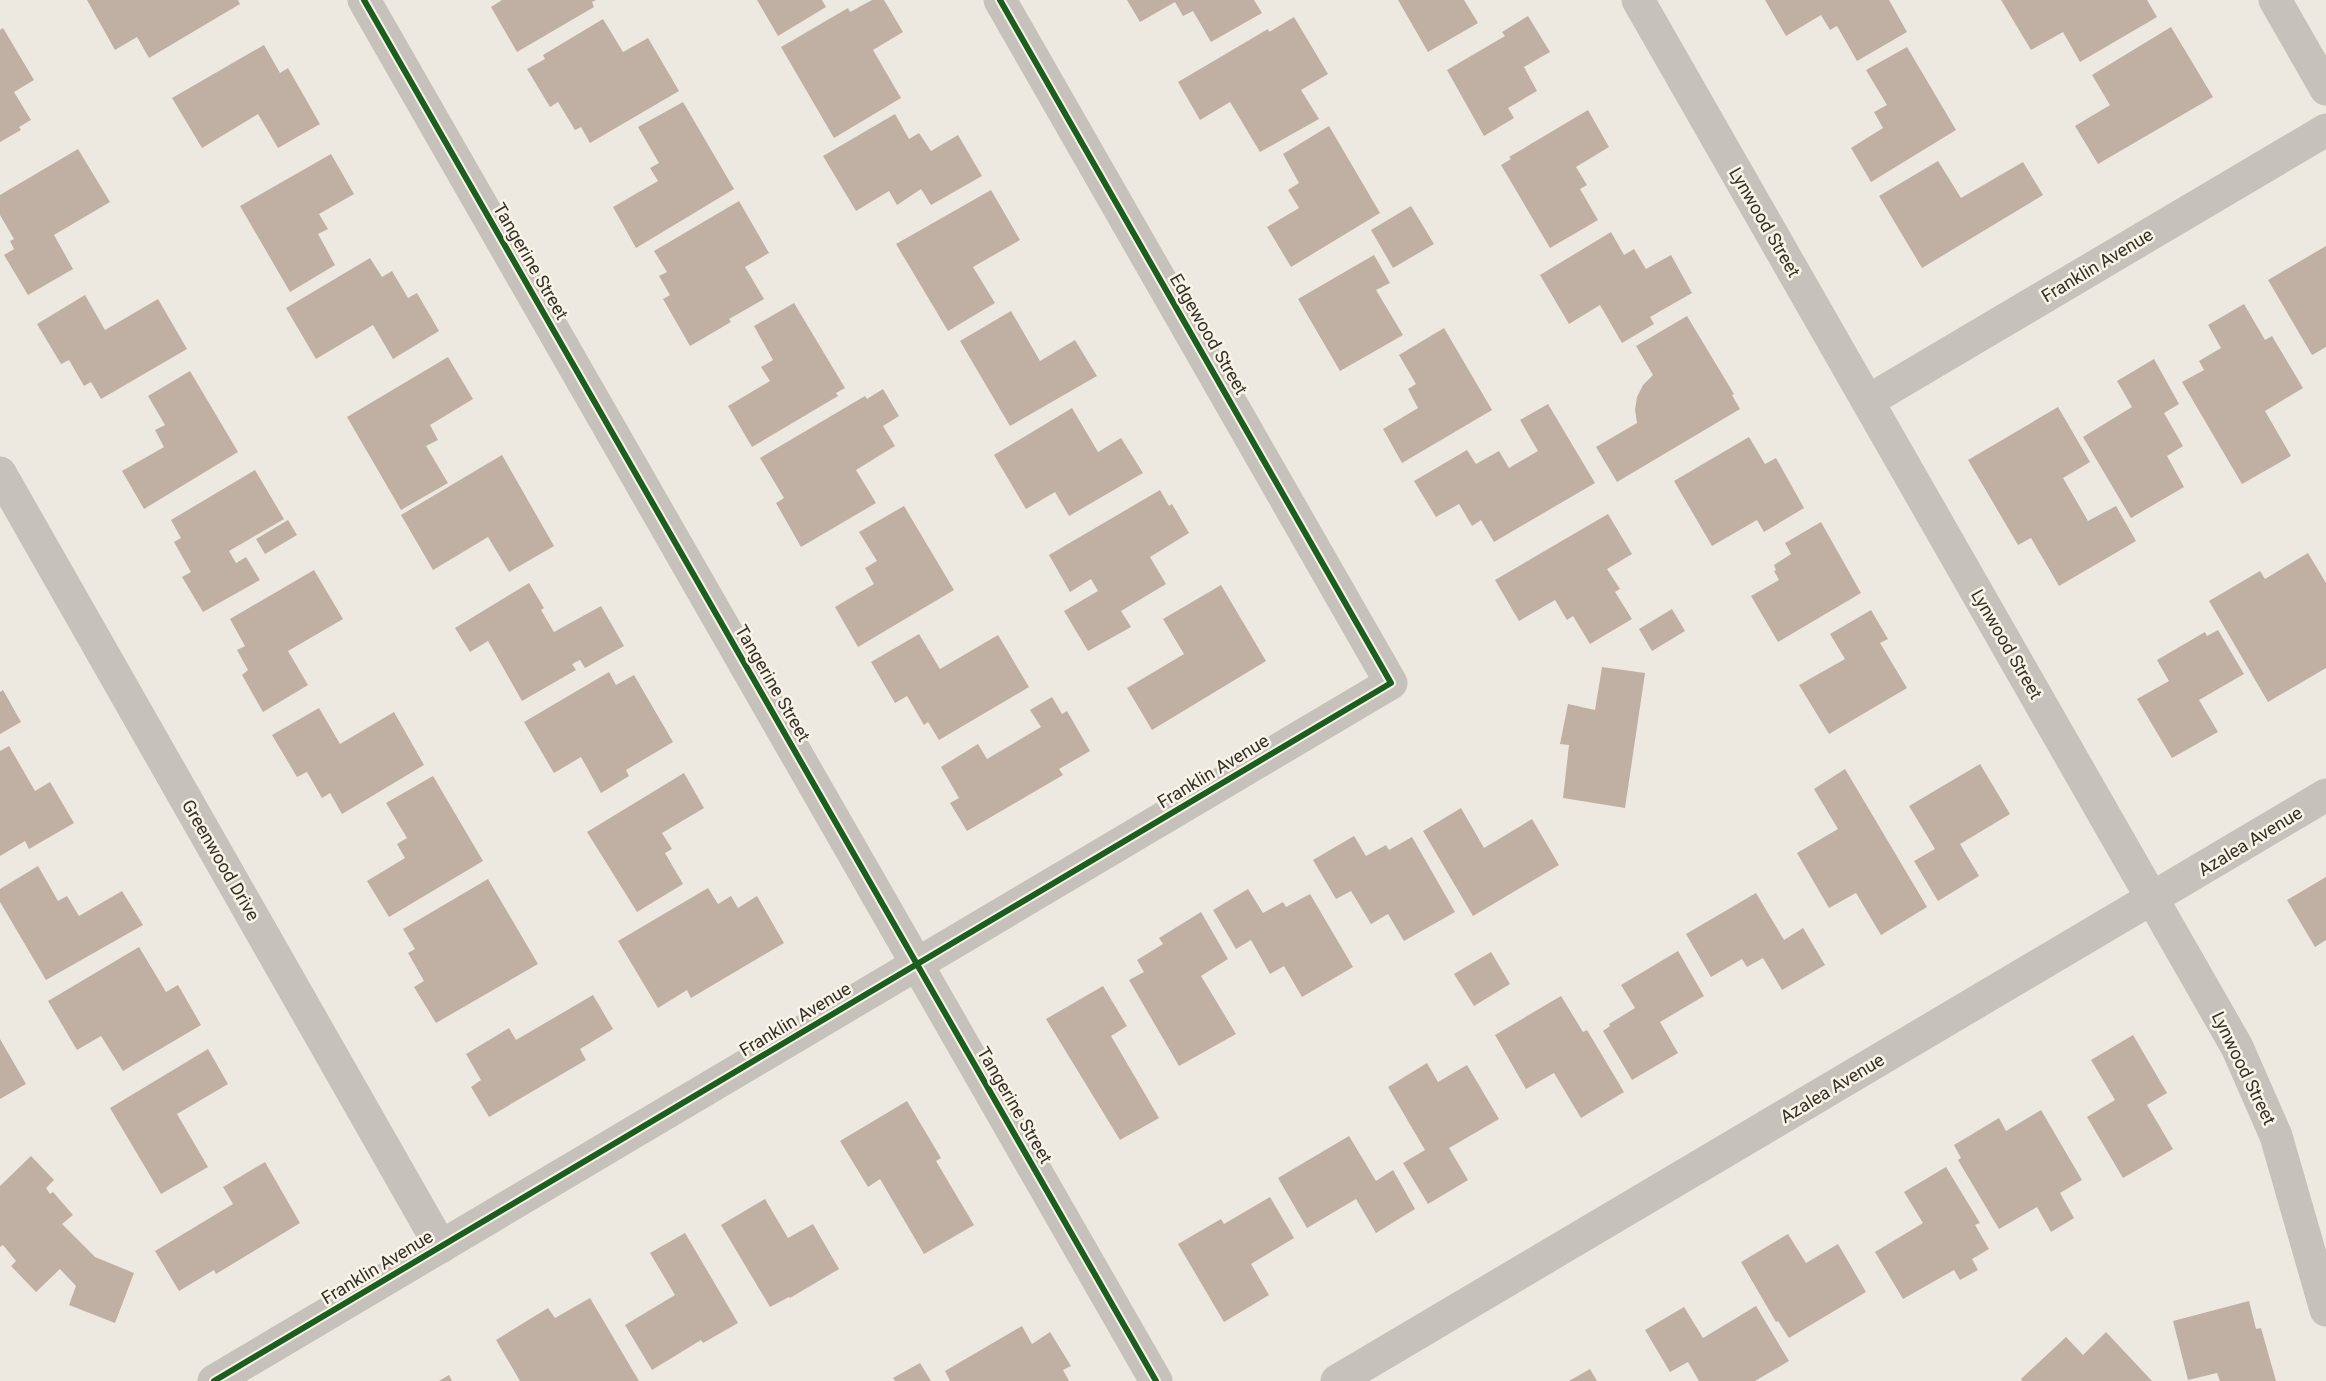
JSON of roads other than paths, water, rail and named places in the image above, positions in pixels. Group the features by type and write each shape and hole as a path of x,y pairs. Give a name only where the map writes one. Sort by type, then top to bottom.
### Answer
{"street":[{"name":"Tangerine Street","path":"364,0 1156,1381"},
{"name":"Edgewood Street","path":"1000,0 1391,683"},
{"name":"Lynwood Street","path":"1638,0 2237,1047 2276,1136 2326,1310"},
{"path":"2275,0 2326,89"},
{"name":"Franklin Avenue","path":"1868,401 2326,130"},
{"name":"Greenwood Drive","path":"0,473 441,1247"},
{"name":"Franklin Avenue","path":"214,1381 1391,683"},
{"name":"Azalea Avenue","path":"1337,1381 2326,795"}]}
